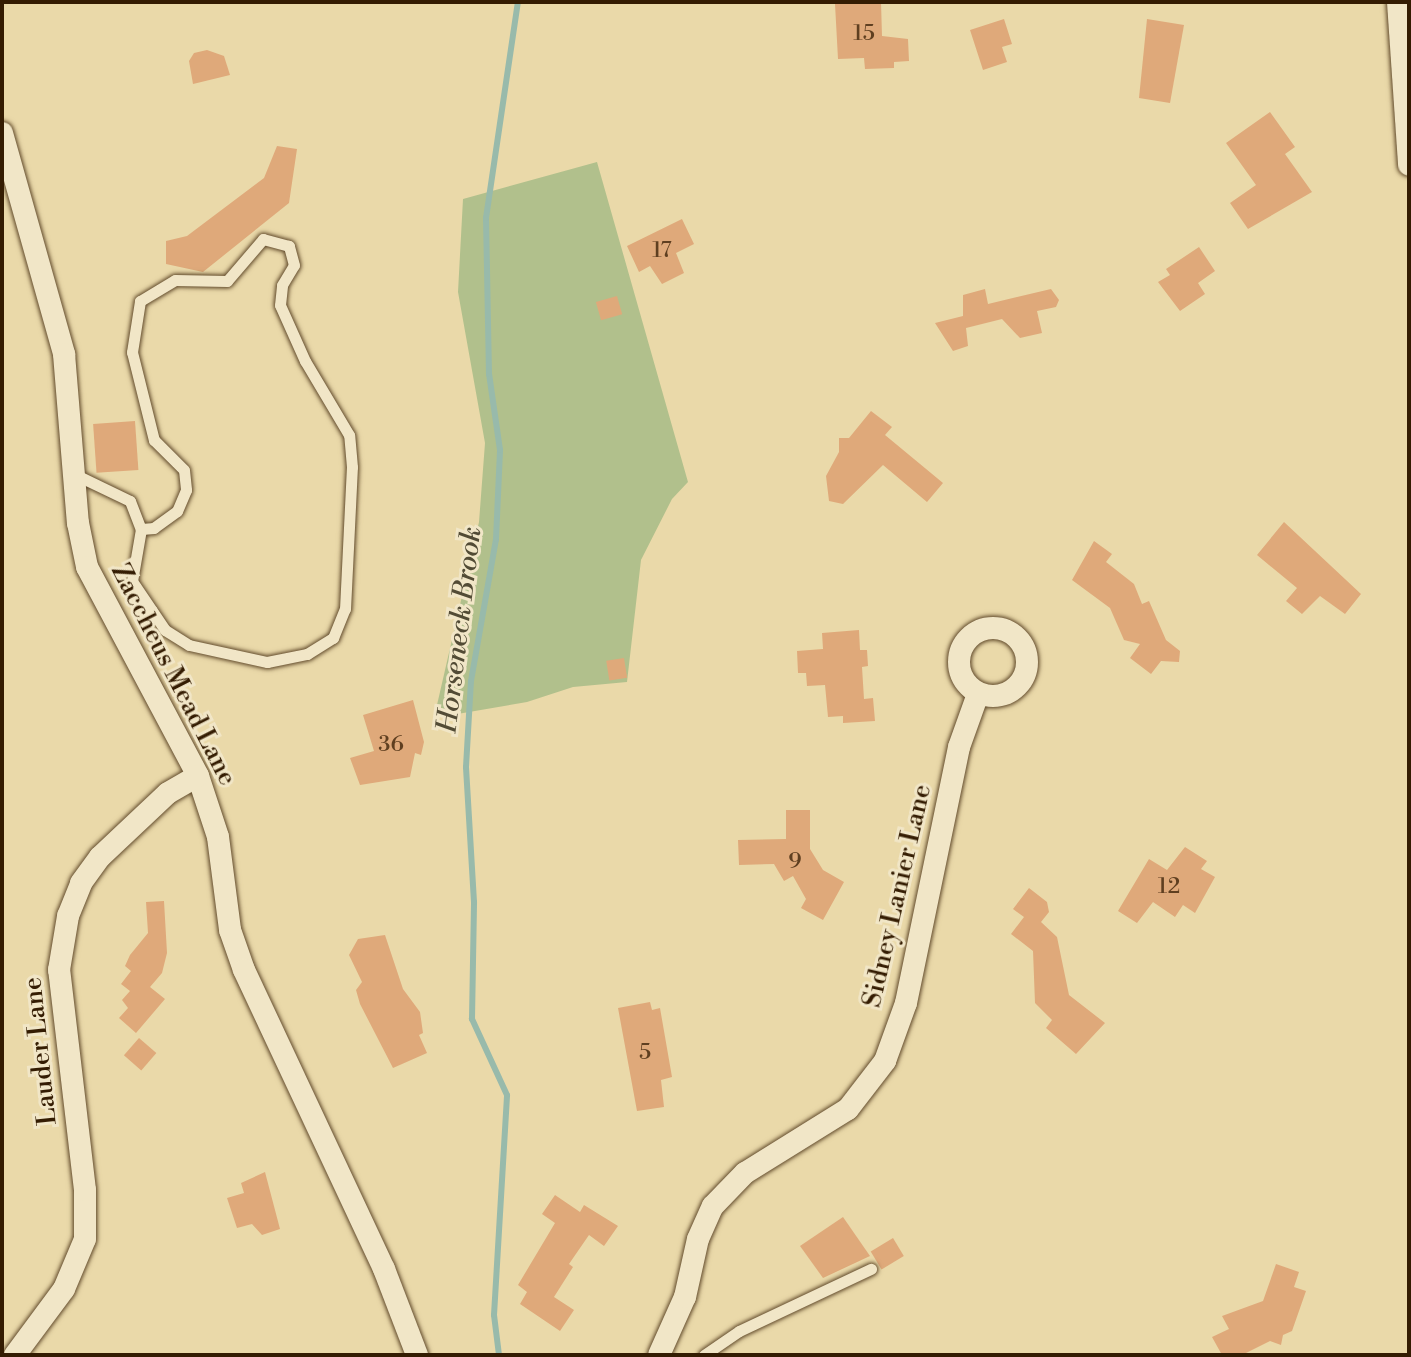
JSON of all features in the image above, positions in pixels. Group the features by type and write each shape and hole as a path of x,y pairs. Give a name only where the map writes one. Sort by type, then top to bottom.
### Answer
{"street":[{"path":"1398,2 1409,165"},
{"name":"Zaccheus Mead Lane","path":"2,133 64,354 74,474 87,567 198,776 218,837 230,930 244,970 384,1269 417,1355"},
{"name":"Sidney Lanier Lane","path":"659,1355 685,1297 698,1239 713,1206 745,1173 848,1109 885,1061 906,1003 959,747 978,694"},
{"name":"Lauder Lane","path":"15,1355 64,1289 85,1239 85,1190 59,970 68,916 81,883 100,857 168,793 198,776"}],"lane":[{"path":"74,474 130,501 141,529 132,581 165,630 189,645 267,662 307,654 333,638 345,609 352,467 349,435 305,361 280,305 282,285 294,265 289,246 263,239 227,281 175,280 140,301 132,352 154,440 184,470 186,490 177,511 154,528 141,529"},
{"path":"704,1355 739,1331 871,1269"}],"green space":[{"path":"597,162 688,482 672,499 641,560 627,682 573,687 527,702 434,718 479,522 485,443 458,292 463,199"}],"building":[{"path":"881,2 882,36 908,39 909,61 894,62 894,68 865,69 864,58 838,59 835,4"},
{"path":"1004,19 1012,44 1002,47 1007,62 983,70 970,30"},
{"path":"1147,19 1184,25 1170,103 1139,98"},
{"path":"207,50 224,56 230,75 193,84 189,61 194,53"},
{"path":"1270,112 1295,147 1285,154 1312,192 1248,229 1230,203 1256,185 1226,143"},
{"path":"277,146 297,149 289,203 203,272 166,264 166,241 187,236 264,178"},
{"path":"682,219 694,244 676,253 684,273 662,284 650,266 639,272 627,246"},
{"path":"1199,247 1215,271 1198,283 1205,294 1180,311 1158,282 1170,275 1166,269"},
{"path":"985,289 988,304 1051,289 1059,300 1056,307 1037,311 1042,333 1020,338 1002,319 966,328 968,346 953,351 935,323 963,316 963,295"},
{"path":"617,296 622,314 601,320 596,302"},
{"path":"871,411 892,427 885,435 943,483 927,502 883,465 843,504 829,501 826,476 839,452 839,438 849,438"},
{"path":"135,421 138,470 97,473 93,424"},
{"path":"1284,522 1361,594 1345,614 1320,596 1302,614 1286,601 1297,588 1257,555"},
{"path":"1094,541 1112,554 1106,562 1134,584 1142,604 1149,601 1166,640 1180,651 1179,662 1161,661 1151,674 1130,658 1140,644 1124,640 1110,608 1072,580"},
{"path":"859,630 860,650 867,650 868,666 862,667 864,699 873,698 875,721 843,723 843,716 828,717 825,685 807,686 806,673 798,673 797,651 823,649 822,633"},
{"path":"624,658 627,678 609,681 606,661"},
{"path":"413,700 424,742 421,755 415,753 410,777 360,785 350,758 374,751 363,715"},
{"path":"786,810 810,810 810,849 823,870 844,882 823,920 801,908 806,899 793,876 784,881 774,864 739,865 738,840 786,839"},
{"path":"1185,847 1207,861 1201,869 1215,877 1195,913 1183,905 1175,917 1153,902 1137,923 1118,911 1149,859 1167,870"},
{"path":"1029,888 1047,902 1049,912 1041,922 1057,937 1069,995 1105,1023 1076,1054 1046,1028 1052,1020 1035,1003 1033,951 1011,934 1024,917 1013,909"},
{"path":"164,901 167,953 162,973 150,987 165,999 136,1033 119,1018 128,1008 122,1000 130,991 121,984 131,971 125,966 130,955 148,933 146,902"},
{"path":"385,935 403,989 420,1012 423,1033 419,1035 427,1053 393,1068 360,1004 356,990 362,982 349,955 358,939"},
{"path":"650,1002 652,1010 660,1008 672,1077 661,1080 664,1107 637,1111 618,1008"},
{"path":"139,1038 156,1053 141,1070 124,1055"},
{"path":"265,1172 280,1229 262,1235 252,1224 237,1228 227,1198 244,1193 241,1183"},
{"path":"555,1195 580,1212 584,1205 618,1226 604,1246 589,1235 569,1264 573,1267 554,1297 574,1310 560,1331 520,1304 527,1292 518,1285 555,1223 542,1214"},
{"path":"843,1217 870,1256 823,1278 800,1246"},
{"path":"893,1238 904,1256 882,1269 871,1251"},
{"path":"1276,1264 1299,1272 1294,1287 1306,1291 1292,1331 1283,1335 1281,1345 1270,1341 1242,1355 1222,1355 1212,1337 1229,1329 1222,1316 1263,1301"}],"waterway":[{"name":"Horseneck Brook","path":"499,1355 494,1315 507,1095 472,1019 474,902 466,767 471,681 496,539 500,450 489,374 486,218 518,2"}]}
